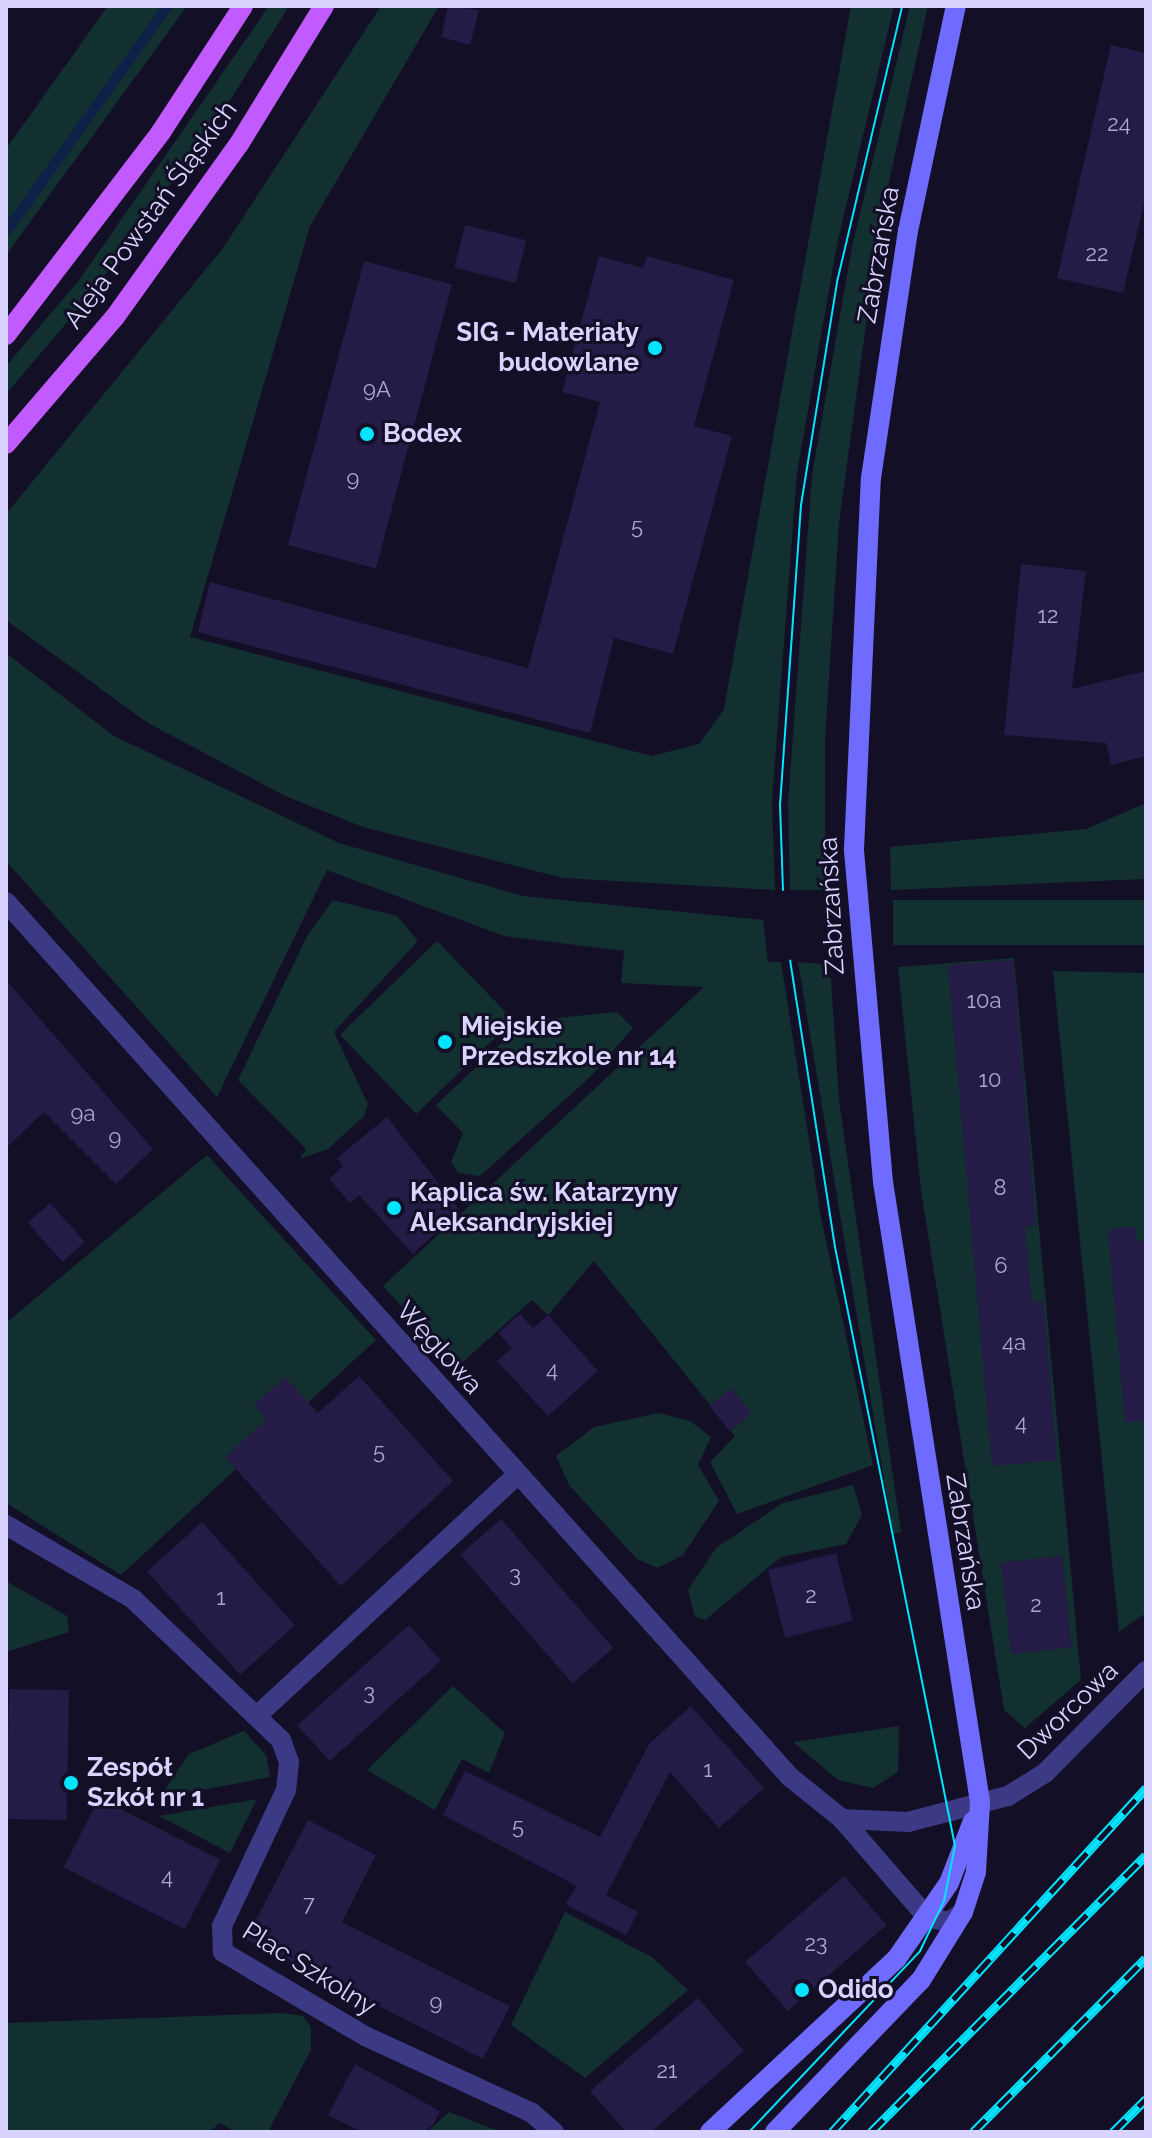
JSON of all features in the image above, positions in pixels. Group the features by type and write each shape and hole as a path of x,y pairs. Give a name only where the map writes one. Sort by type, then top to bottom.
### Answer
{"main road":[{"name":"Aleja Powstań Śląskich","path":"6,335 161,132 243,6"},
{"name":"Aleja Powstań Śląskich","path":"6,444 115,317 239,144 324,6"},
{"name":"Zabrzańska","path":"956,6 908,231 871,478 854,849 883,1182 980,1802"},
{"path":"775,2132 921,1980 963,1912 976,1872 980,1802"},
{"path":"710,2132 897,1958 927,1917 980,1802"}],"street":[{"name":"Węglowa","path":"6,902 790,1777 842,1819 927,1917"},
{"path":"260,1713 517,1475"},
{"name":"Plac Szkolny","path":"6,1525 133,1599 192,1657 260,1713 289,1762 286,1790 222,1926 223,1952 367,2037 532,2113 554,2132"},
{"name":"Dworcowa","path":"980,1802 1045,1773 1146,1671"},
{"path":"842,1819 879,1825 980,1802"},
{"path":"927,1917 949,1922 963,1912"}],"green space":[{"path":"108,6 187,6 6,255 6,149"},
{"path":"269,6 289,6 224,110 92,293 6,394 6,366 80,279"},
{"path":"381,6 439,6 310,226 190,637 652,756 699,744 724,709 851,6 894,6 837,244 797,473 772,800 775,890 563,878 363,827 285,796 148,723 6,620 6,514 223,248"},
{"path":"910,6 928,6 880,222 839,523 825,740 825,890 790,890 788,803 812,475 852,247"},
{"path":"6,653 114,736 339,843 523,896 763,920 768,962 781,962 821,1217 873,1465 737,1514 710,1462 735,1436 594,1261 548,1315 532,1300 457,1367 383,1286 704,987 621,983 624,951 504,936 327,870 217,1097 6,861"},
{"path":"1146,803 1146,879 891,890 890,847 1086,829"},
{"path":"333,900 397,916 418,941 334,1032 368,1104 364,1116 328,1149 300,1159 306,1149 238,1080 307,936"},
{"path":"893,900 1146,900 1146,945 893,945"},
{"path":"437,941 513,1020 416,1114 340,1035"},
{"path":"1014,958 1081,1680 1025,1728 1004,1710 921,1190 898,967"},
{"path":"798,962 825,964 831,979 839,1100 901,1532 893,1534"},
{"path":"1053,971 1146,973 1146,1613 1119,1632"},
{"path":"617,1012 633,1028 590,1077 480,1176 458,1173 451,1162 463,1133 436,1105 525,1021"},
{"path":"207,1155 376,1340 121,1575 6,1503 6,1323"},
{"path":"659,1413 690,1421 711,1437 698,1465 719,1501 683,1555 658,1568 637,1559 569,1485 556,1456 594,1427"},
{"path":"853,1485 862,1515 846,1544 781,1557 705,1620 695,1617 688,1590 716,1548 783,1503"},
{"path":"6,1581 67,1616 69,1632 6,1652"},
{"path":"453,1686 505,1733 489,1773 462,1759 435,1810 367,1770"},
{"path":"899,1726 898,1772 873,1788 838,1780 793,1742"},
{"path":"244,1731 266,1755 270,1777 159,1798 189,1754"},
{"path":"257,1799 230,1853 159,1816"},
{"path":"565,1912 652,1957 688,1990 585,2078 511,2025"},
{"path":"281,2013 303,2016 311,2027 311,2050 268,2132 235,2132 220,2123 209,2132 6,2132 6,2023"},
{"path":"449,2112 496,2130 500,2132 427,2132"}],"building":[{"path":"448,6 479,10 470,45 441,37"},
{"path":"1111,45 1146,53 1146,195 1123,293 1057,278"},
{"path":"465,225 526,240 515,283 454,268"},
{"path":"599,256 643,268 647,256 734,280 694,426 732,436 673,654 614,638 590,733 198,632 210,582 528,668 600,402 562,392"},
{"path":"364,261 452,285 376,569 288,545"},
{"path":"1021,564 1086,571 1072,689 1146,671 1146,756 1111,765 1106,743 1004,735"},
{"path":"1013,960 1036,1226 1025,1226 1032,1302 1043,1301 1057,1460 992,1466 948,965"},
{"path":"6,980 153,1149 116,1184 44,1112 6,1148"},
{"path":"387,1117 460,1211 413,1254 359,1195 350,1203 329,1179 343,1166 337,1158"},
{"path":"50,1203 85,1242 63,1262 28,1223"},
{"path":"1135,1226 1137,1242 1146,1240 1146,1421 1125,1422 1108,1230"},
{"path":"520,1314 533,1328 548,1315 598,1371 548,1416 497,1361 512,1348 498,1333"},
{"path":"359,1376 453,1481 341,1586 225,1457 267,1419 254,1405 285,1377 318,1413"},
{"path":"731,1388 752,1414 730,1431 709,1406"},
{"path":"501,1519 613,1648 572,1683 460,1554"},
{"path":"202,1522 295,1625 240,1675 147,1572"},
{"path":"836,1553 853,1621 785,1638 768,1570"},
{"path":"1062,1556 1072,1647 1011,1654 1001,1562"},
{"path":"409,1625 441,1661 330,1761 298,1725"},
{"path":"9,1689 69,1690 67,1820 7,1819"},
{"path":"691,1706 764,1788 719,1828 670,1772 606,1895 638,1912 626,1935 565,1904 577,1886 443,1815 465,1771 600,1837 649,1744"},
{"path":"99,1798 220,1860 185,1929 64,1867"},
{"path":"308,1820 376,1855 342,1922 510,2006 483,2059 246,1939"},
{"path":"844,1876 887,1925 788,2011 745,1962"},
{"path":"698,1998 744,2051 651,2132 626,2132 590,2091"},
{"path":"355,2064 440,2111 433,2125 423,2132 362,2132 328,2115"}],"waterway":[{"path":"6,232 168,6"}],"tram line":[{"path":"783,890 780,805 801,505 837,282 902,6"},
{"path":"749,2132 920,1951 944,1901 955,1846 835,1247 790,961"}],"railway":[{"path":"832,2132 1146,1788"},
{"path":"871,2132 1146,1855"},
{"path":"973,2132 1146,1958"},
{"path":"1113,2132 1146,2099"}],"place":[{"name":"SIG - Materiały budowlane","path":"655,348"},
{"name":"Bodex","path":"367,434"},
{"name":"Miejskie Przedszkole nr 14","path":"445,1042"},
{"name":"Kaplica św. Katarzyny Aleksandryjskiej","path":"394,1208"},
{"name":"Zespół Szkół nr 1","path":"71,1783"},
{"name":"Odido","path":"802,1990"}]}
